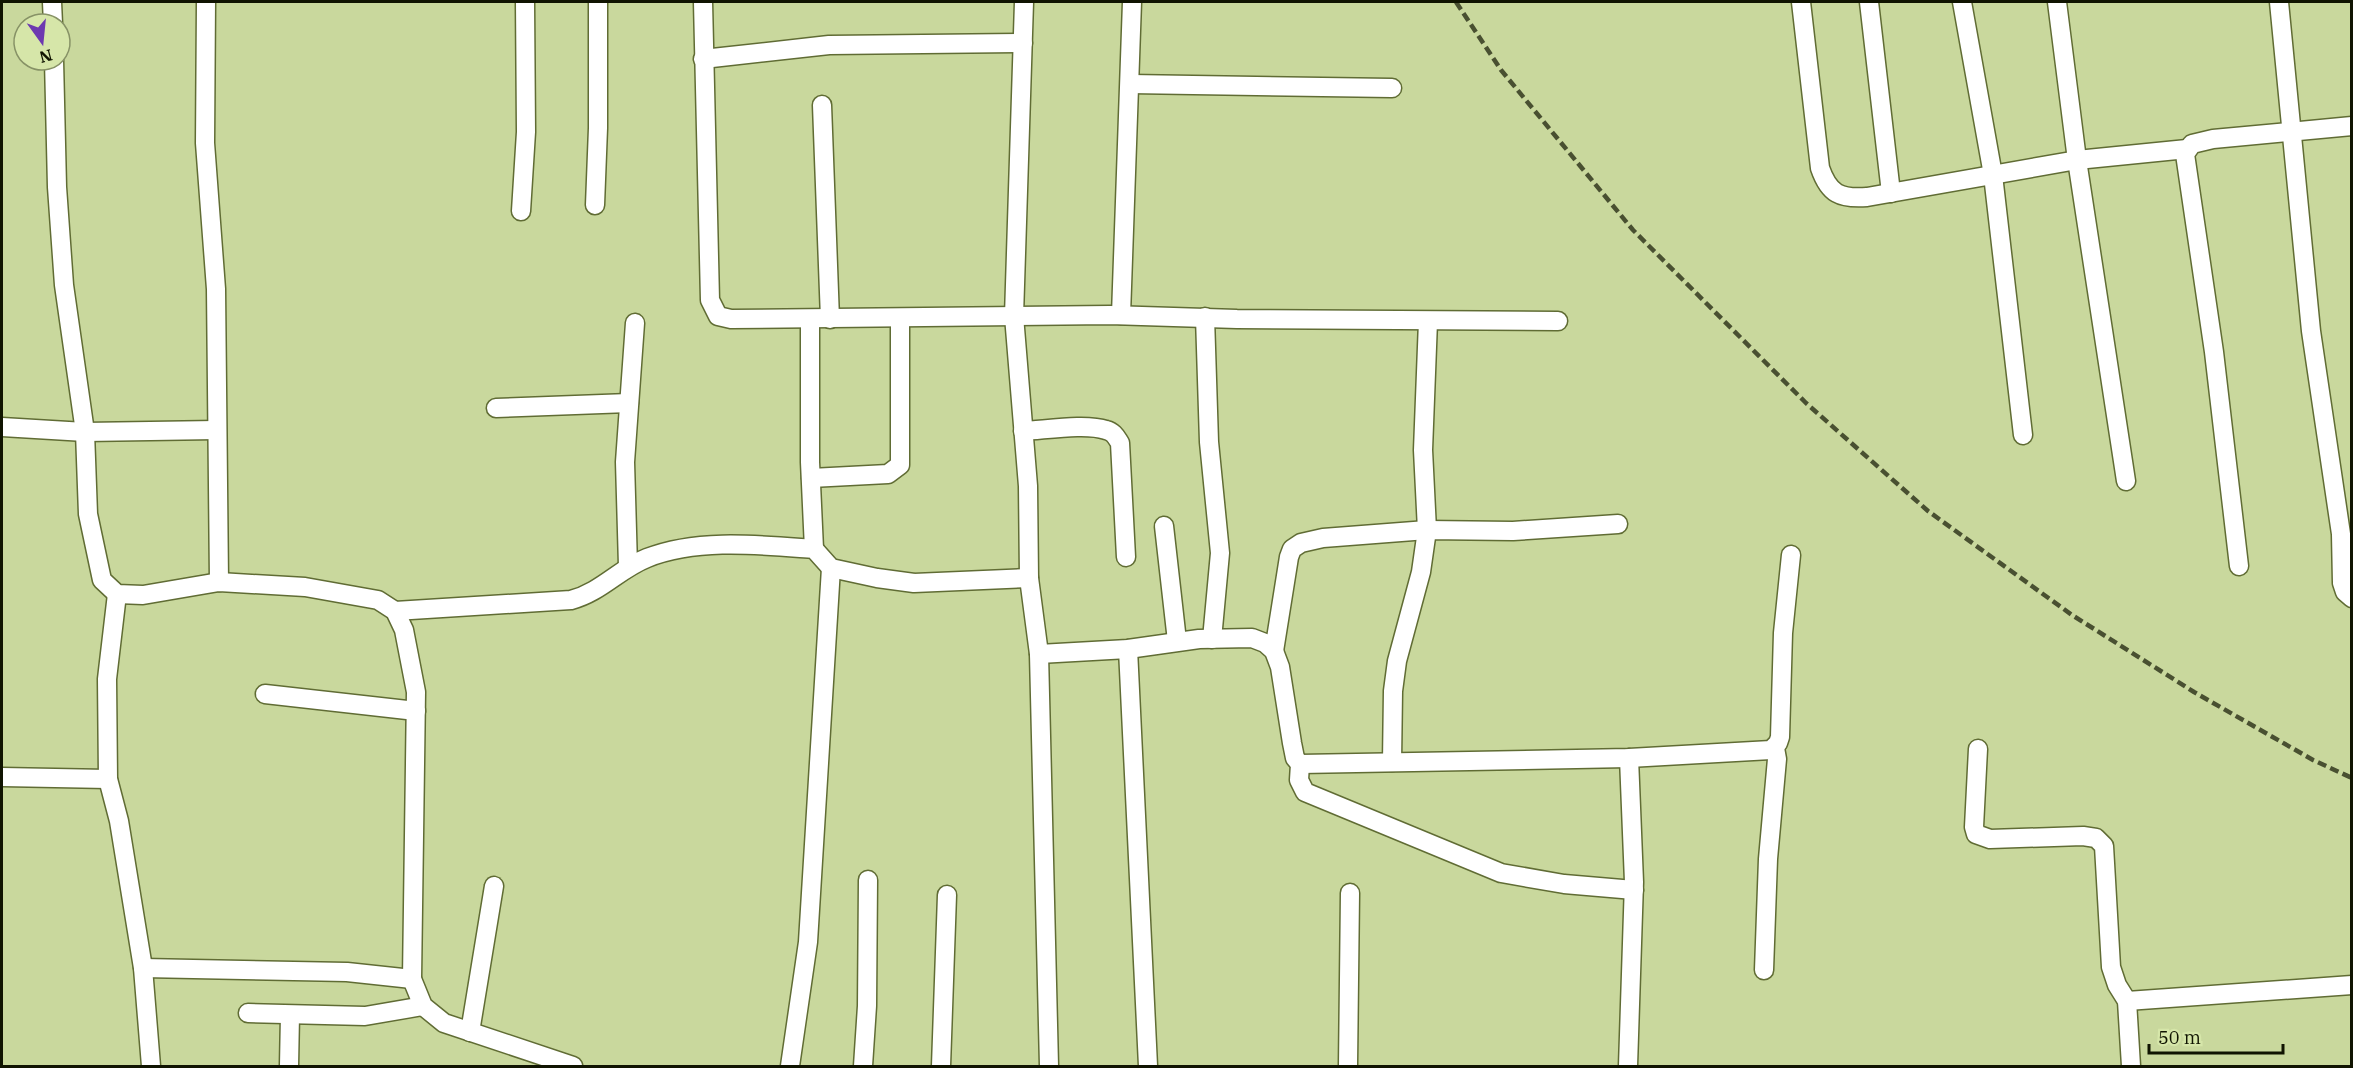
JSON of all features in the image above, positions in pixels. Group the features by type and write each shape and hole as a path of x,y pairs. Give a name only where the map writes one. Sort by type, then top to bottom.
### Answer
{"street":[{"path":"206,2 205,143 216,289 219,582"},
{"path":"521,211 526,132 525,2"},
{"path":"595,205 598,128 598,2"},
{"path":"703,2 710,300 718,316 731,319 830,319 1121,315 1558,321"},
{"path":"1024,2 1014,316 1028,486 1029,578 1039,654 1049,1066"},
{"path":"1121,315 1132,2"},
{"path":"1801,2 1820,168 1826,185 1835,195 1850,198 1892,193 2077,160 2187,149"},
{"path":"1869,2 1892,193"},
{"path":"1962,2 1993,175 2023,435"},
{"path":"2056,2 2077,160 2126,481"},
{"path":"2279,2 2311,331 2337,498 2342,583 2345,592 2352,598"},
{"path":"703,59 829,45 1023,43"},
{"path":"54,72 57,187 64,285 85,432 88,514 102,580 117,594 143,595 219,582 304,587 356,595 378,600 395,611 571,600 590,595 628,566 664,552 748,544 814,549"},
{"path":"1130,84 1392,88"},
{"path":"822,105 830,319"},
{"path":"2239,566 2214,352 2185,161 2187,149 2192,144 2213,139 2352,126"},
{"path":"1205,317 1209,442 1220,553 1212,639"},
{"path":"811,478 888,474 900,465 900,318"},
{"path":"810,319 814,549 831,568 914,583 1029,578"},
{"path":"1392,762 1393,691 1397,661 1421,572 1427,530 1423,450 1428,321"},
{"path":"628,566 624,486 635,323"},
{"path":"496,408 629,403"},
{"path":"2,427 85,432 216,430"},
{"path":"1023,431 1093,428 1106,430 1115,435 1120,443 1126,557"},
{"path":"1274,651 1289,557 1292,549 1301,543 1323,538 1427,530 1513,531 1618,524"},
{"path":"1164,526 1177,641"},
{"path":"1764,970 1768,859 1777,759 1775,748 1780,737 1783,633 1791,555"},
{"path":"790,1066 808,942 831,568"},
{"path":"117,594 107,679 108,778 119,821 143,968 151,1066"},
{"path":"395,611 408,648 416,692 412,979 423,1006 444,1023 573,1066"},
{"path":"1039,654 1128,649 1177,641 1212,639 1252,638 1265,643 1274,651 1280,667 1295,758 1300,764 1299,780 1305,792 1501,873 1564,884 1634,890"},
{"path":"1128,649 1148,1066"},
{"path":"265,694 416,711"},
{"path":"1300,764 1629,758 1662,754 1766,751 1775,748"},
{"path":"1978,749 1974,827 1976,834 1990,839 2084,836 2096,838 2104,846 2111,967 2117,986 2127,1001 2131,1066"},
{"path":"1628,1066 1634,890 1629,758"},
{"path":"2,777 108,778"},
{"path":"863,1066 867,1006 868,880"},
{"path":"470,1032 494,886"},
{"path":"1348,1066 1350,893"},
{"path":"941,1066 947,895"},
{"path":"143,968 347,972 412,979"},
{"path":"2127,1001 2352,985"},
{"path":"248,1013 365,1016 388,1014 423,1006"},
{"path":"289,1066 290,1015"}],"railway":[{"path":"1456,2 1501,70 1633,230 1806,403 1928,511 2072,615 2194,692 2313,760 2352,778"}]}
